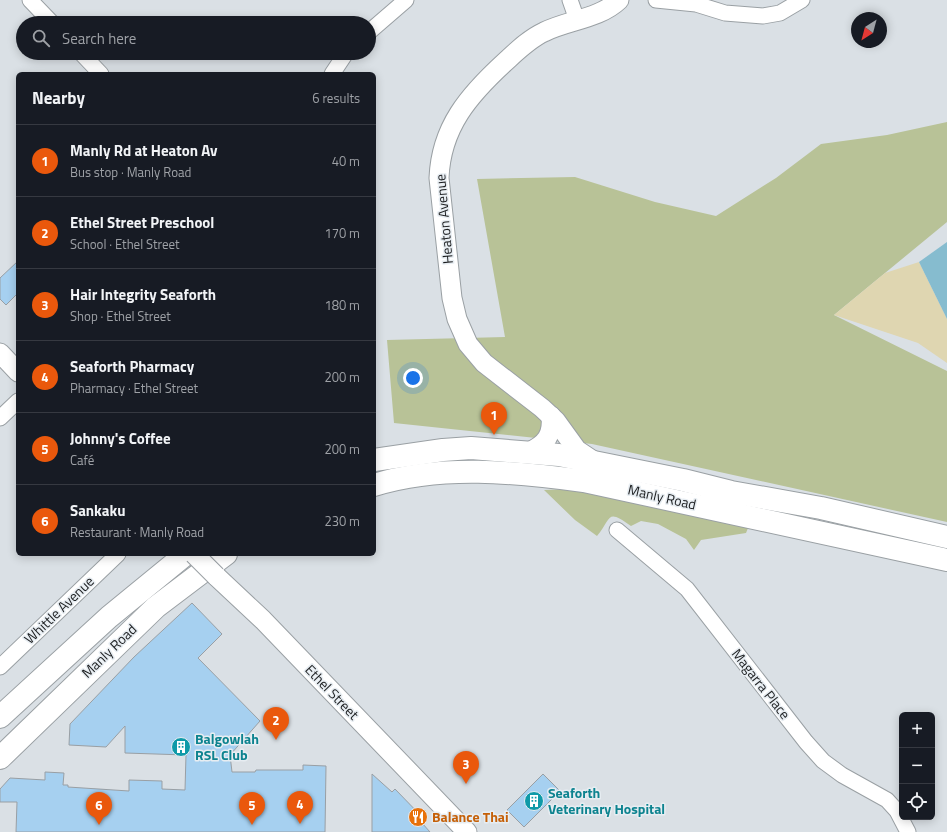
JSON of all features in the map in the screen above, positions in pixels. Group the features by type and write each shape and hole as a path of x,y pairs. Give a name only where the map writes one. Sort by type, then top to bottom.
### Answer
{"highway":[{"name":"Manly Road","path":"376,460 443,450 471,448 529,452 596,462 732,492 820,508 947,537"},
{"name":"Manly Road","path":"376,485 419,476 480,470 562,478 613,486 947,560"},
{"name":"Manly Road","path":"0,717 109,617 184,556"},
{"name":"Manly Road","path":"0,758 156,607 223,556"}],"street":[{"path":"30,0 45,16"},
{"path":"376,26 406,0"},
{"path":"570,0 577,20"},
{"name":"Heaton Avenue","path":"596,462 577,450 551,416 475,355 462,330 452,298 439,178 443,146 456,116 484,83 530,40 550,30 603,11 619,0"},
{"path":"656,0 696,4 725,13 763,16 780,13 802,0"},
{"path":"88,60 99,72"},
{"path":"333,72 341,60"},
{"path":"0,353 16,370"},
{"path":"0,418 16,403"},
{"path":"529,452 538,448 548,439 551,432 551,416"},
{"name":"Magarra Place","path":"617,530 687,589 806,742 823,761 842,775 887,800 898,811 908,832"},
{"name":"Whittle Avenue","path":"0,667 116,556"},
{"name":"Ethel Street","path":"196,556 303,661 467,832"}],"green space":[{"path":"947,122 947,222 834,315 947,371 947,522 592,444 394,423 387,340 505,337 477,179 575,177 655,202 716,216 776,178 821,144 887,135"},
{"path":"567,489 748,528 746,533 701,540 694,550 686,539 658,524 641,521 631,526 617,517 610,518 597,536 575,520 544,490"}],"sand":[{"path":"919,262 947,319 947,363 918,343 834,315 885,273"}],"water":[{"path":"947,242 947,319 919,262"}],"building":[{"path":"16,263 16,295 6,305 0,299 0,278"},
{"path":"192,603 222,634 198,658 260,721 230,755 232,772 255,772 256,770 303,770 303,765 326,766 325,832 16,832 17,802 0,802 0,789 10,778 45,780 45,772 64,773 63,785 68,785 68,787 129,791 129,780 162,781 162,789 185,790 186,755 125,753 125,726 106,747 69,745 70,724 134,657"},
{"path":"372,774 392,792 395,789 425,820 422,823 430,832 372,832"},
{"name":"Seaforth Veterinary Hospital","path":"543,774 560,791 524,827 507,810"}],"place":[{"name":"Manly Rd at Heaton Av","path":"494,435"},
{"name":"Ethel Street Preschool","path":"276,740"},
{"name":"Balgowlah RSL Club","path":"181,747"},
{"name":"Hair Integrity Seaforth","path":"466,784"},
{"name":"Seaforth Veterinary Hospital","path":"534,801"},
{"name":"Balance Thai","path":"418,817"},
{"name":"Seaforth Pharmacy","path":"300,824"},
{"name":"Sankaku","path":"99,825"},
{"name":"Johnny's Coffee","path":"252,825"}]}
